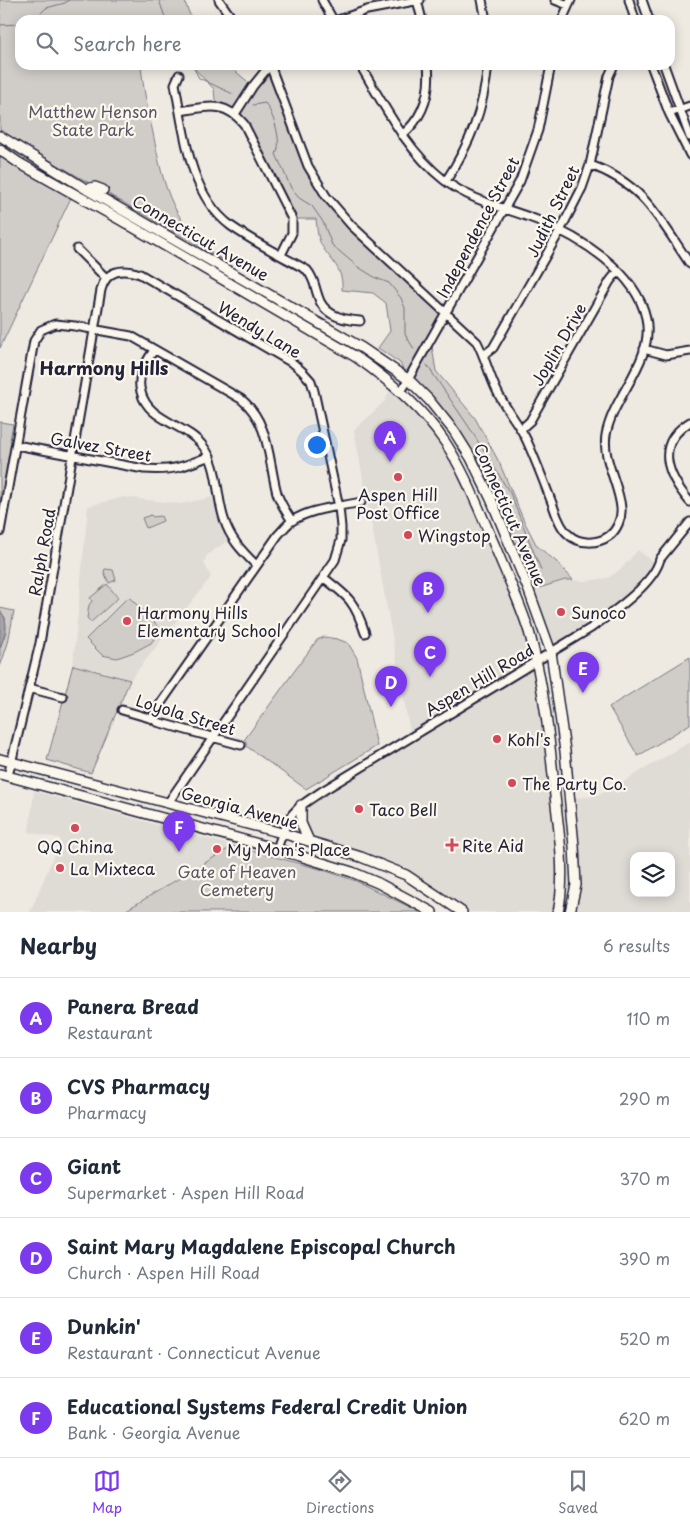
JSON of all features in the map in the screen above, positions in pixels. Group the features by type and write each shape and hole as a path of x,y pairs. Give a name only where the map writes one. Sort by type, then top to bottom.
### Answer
{"main road":[{"name":"Connecticut Avenue","path":"0,136 83,187 362,348 409,380 429,400 454,431 484,483 527,584 551,652 568,773 576,885 570,912"},
{"name":"Connecticut Avenue","path":"0,150 19,163 342,348 380,374 401,392 441,437 456,461 476,501 530,634 548,734 559,833 561,888 558,912"},
{"path":"83,187 95,187 103,190"},
{"path":"119,219 124,210"},
{"name":"Georgia Avenue","path":"0,759 282,833 361,857 406,875 462,912"},
{"name":"Georgia Avenue","path":"4,775 276,849 352,872 378,883 432,912"},
{"path":"110,805 115,803 153,810 168,804"},
{"path":"302,805 301,823 309,841"},
{"path":"159,817 172,809 200,815 206,813"},
{"path":"574,912 576,885"}],"street":[{"path":"219,0 230,15"},
{"path":"322,0 330,15"},
{"path":"352,15 366,10 418,0 421,15"},
{"path":"482,0 485,15"},
{"path":"555,0 570,3 564,15"},
{"path":"628,0 633,15"},
{"path":"642,0 647,15"},
{"path":"235,114 266,70"},
{"path":"272,70 308,166 326,196 351,225 477,342 484,355 496,390 521,429 561,526 572,538 590,543 609,536 617,527 622,511 606,452 606,435 610,421 644,349 648,327 644,309 635,292 618,271 593,250 539,221 478,199 446,182 417,155 402,135 363,70"},
{"path":"402,135 413,126 420,116 429,88 428,70"},
{"path":"446,182 473,132 480,112 487,70"},
{"name":"Independence Street","path":"401,392 520,181 534,147 550,70"},
{"name":"Judith Street","path":"484,355 494,348 582,188 590,165 612,70"},
{"path":"653,70 670,113 690,155"},
{"path":"666,70 690,137"},
{"path":"178,75 175,84 194,174 208,201 220,217 232,226 308,270 314,279 321,305 329,312 347,320 360,321"},
{"path":"180,111 214,106 235,114 244,124 292,219 292,233 281,255"},
{"path":"670,113 690,106"},
{"path":"590,165 614,174 637,191 650,206 690,264"},
{"path":"77,249 106,278 101,290 94,329"},
{"name":"Wendy Lane","path":"106,278 113,273 129,270 140,274 294,364 303,372 311,381 314,391 339,507 341,540 335,560 168,804"},
{"name":"Joplin Drive","path":"521,429 530,421 610,281 618,271"},
{"path":"0,532 34,340 41,330 55,324 131,336 241,399 255,412 263,427 277,495 292,521"},
{"name":"Ralph Road","path":"4,775 10,762 29,688 94,329"},
{"path":"644,349 666,355 690,351"},
{"path":"154,350 143,367 140,379 140,391 143,398 152,410 196,437 210,456 223,518 227,528 237,546 256,565"},
{"path":"690,422 680,429 673,438 667,457 670,474 690,502"},
{"name":"Galvez Street","path":"16,445 164,471 178,469 210,456"},
{"path":"153,719 156,710 278,535 292,521 317,511 361,502"},
{"name":"Aspen Hill Road","path":"276,849 289,817 295,809 600,622 616,610 651,576 658,566 660,559 690,522"},
{"path":"324,578 352,601 359,613 365,633"},
{"path":"29,688 63,697"},
{"name":"Loyola Street","path":"122,710 153,719 157,722 241,745"}],"shaded area":[{"path":"392,384 429,422 477,506 536,661 559,842 558,912 462,912 406,875 282,833 289,817 411,737 354,430 385,401"},
{"name":"Harmony Hills Elementary School","path":"124,497 181,504 213,497 227,541 207,555 204,563 211,577 130,680 73,665 88,506"},
{"path":"638,550 658,566 632,597 551,652 529,591 565,580 586,581 608,578 622,568"},
{"path":"0,612 4,617 6,626 0,648"},
{"path":"690,742 690,912 574,912 570,798 589,797 606,792"},
{"path":"34,791 233,846 123,912 30,912 61,839 29,832"}],"green space":[{"name":"Matthew Henson State Park","path":"0,0 184,0 190,15 15,15 15,70 142,70 157,153 173,205 193,234 223,260 46,158 41,166 76,187 0,348"},
{"path":"196,70 234,70 253,86 266,70 272,70 308,166 338,211 446,313 431,340 436,371 475,418 499,462 524,521 537,546 558,563 573,580 565,580 529,591 471,458 409,380 400,363 378,348 390,331 386,303 373,293 342,290 342,281 337,267 319,239 316,219 292,219 244,124 215,100 214,89"},
{"path":"0,422 13,424 10,440 16,445 0,532"},
{"path":"151,515 153,517 161,516 163,521 146,528 142,518"},
{"path":"105,569 113,570 116,580 109,583 104,572"},
{"path":"107,584 118,598 91,622 87,618 89,605 92,601 90,598"},
{"path":"130,598 161,629 151,643 134,652 117,658 102,655 86,639 126,599"},
{"path":"0,608 14,611 8,643 0,667 0,648 6,631 5,617 0,612"},
{"path":"324,637 348,643 357,658 377,746 306,789 242,743 317,640"},
{"path":"690,657 690,724 638,756 609,707"},
{"path":"73,665 130,680 91,773 47,760"},
{"name":"Gate of Heaven Cemetery","path":"233,846 320,869 356,881 420,912 123,912"}],"waterway":[{"path":"39,15 46,8 65,3 69,0"},
{"path":"159,0 164,15"},
{"path":"0,25 15,24"},
{"path":"195,70 199,78 233,94"},
{"path":"253,105 265,103 268,108 278,135 276,154 291,188 299,198 312,206 323,222 332,245 358,267 376,278 389,283 401,298 405,308 405,334 414,349"},
{"path":"427,365 469,427 510,493 541,570"}],"place":[{"name":"Panera Bread","path":"390,462"},
{"name":"Aspen Hill Post Office","path":"398,477"},
{"name":"Wingstop","path":"408,535"},
{"name":"Sunoco","path":"561,612"},
{"name":"CVS Pharmacy","path":"428,613"},
{"name":"Harmony Hills Elementary School","path":"127,621"},
{"name":"Giant","path":"430,677"},
{"name":"Dunkin'","path":"583,693"},
{"name":"Saint Mary Magdalene Episcopal Church","path":"391,707"},
{"name":"Kohl's","path":"497,739"},
{"name":"The Party Co.","path":"512,783"},
{"name":"Taco Bell","path":"359,809"},
{"name":"QQ China","path":"75,828"},
{"name":"Rite Aid","path":"452,845"},
{"name":"My Mom's Place","path":"217,849"},
{"name":"Educational Systems Federal Credit Union","path":"179,852"},
{"name":"La Mixteca","path":"60,868"}],"district":[{"name":"Harmony Hills","path":"104,367"}]}
